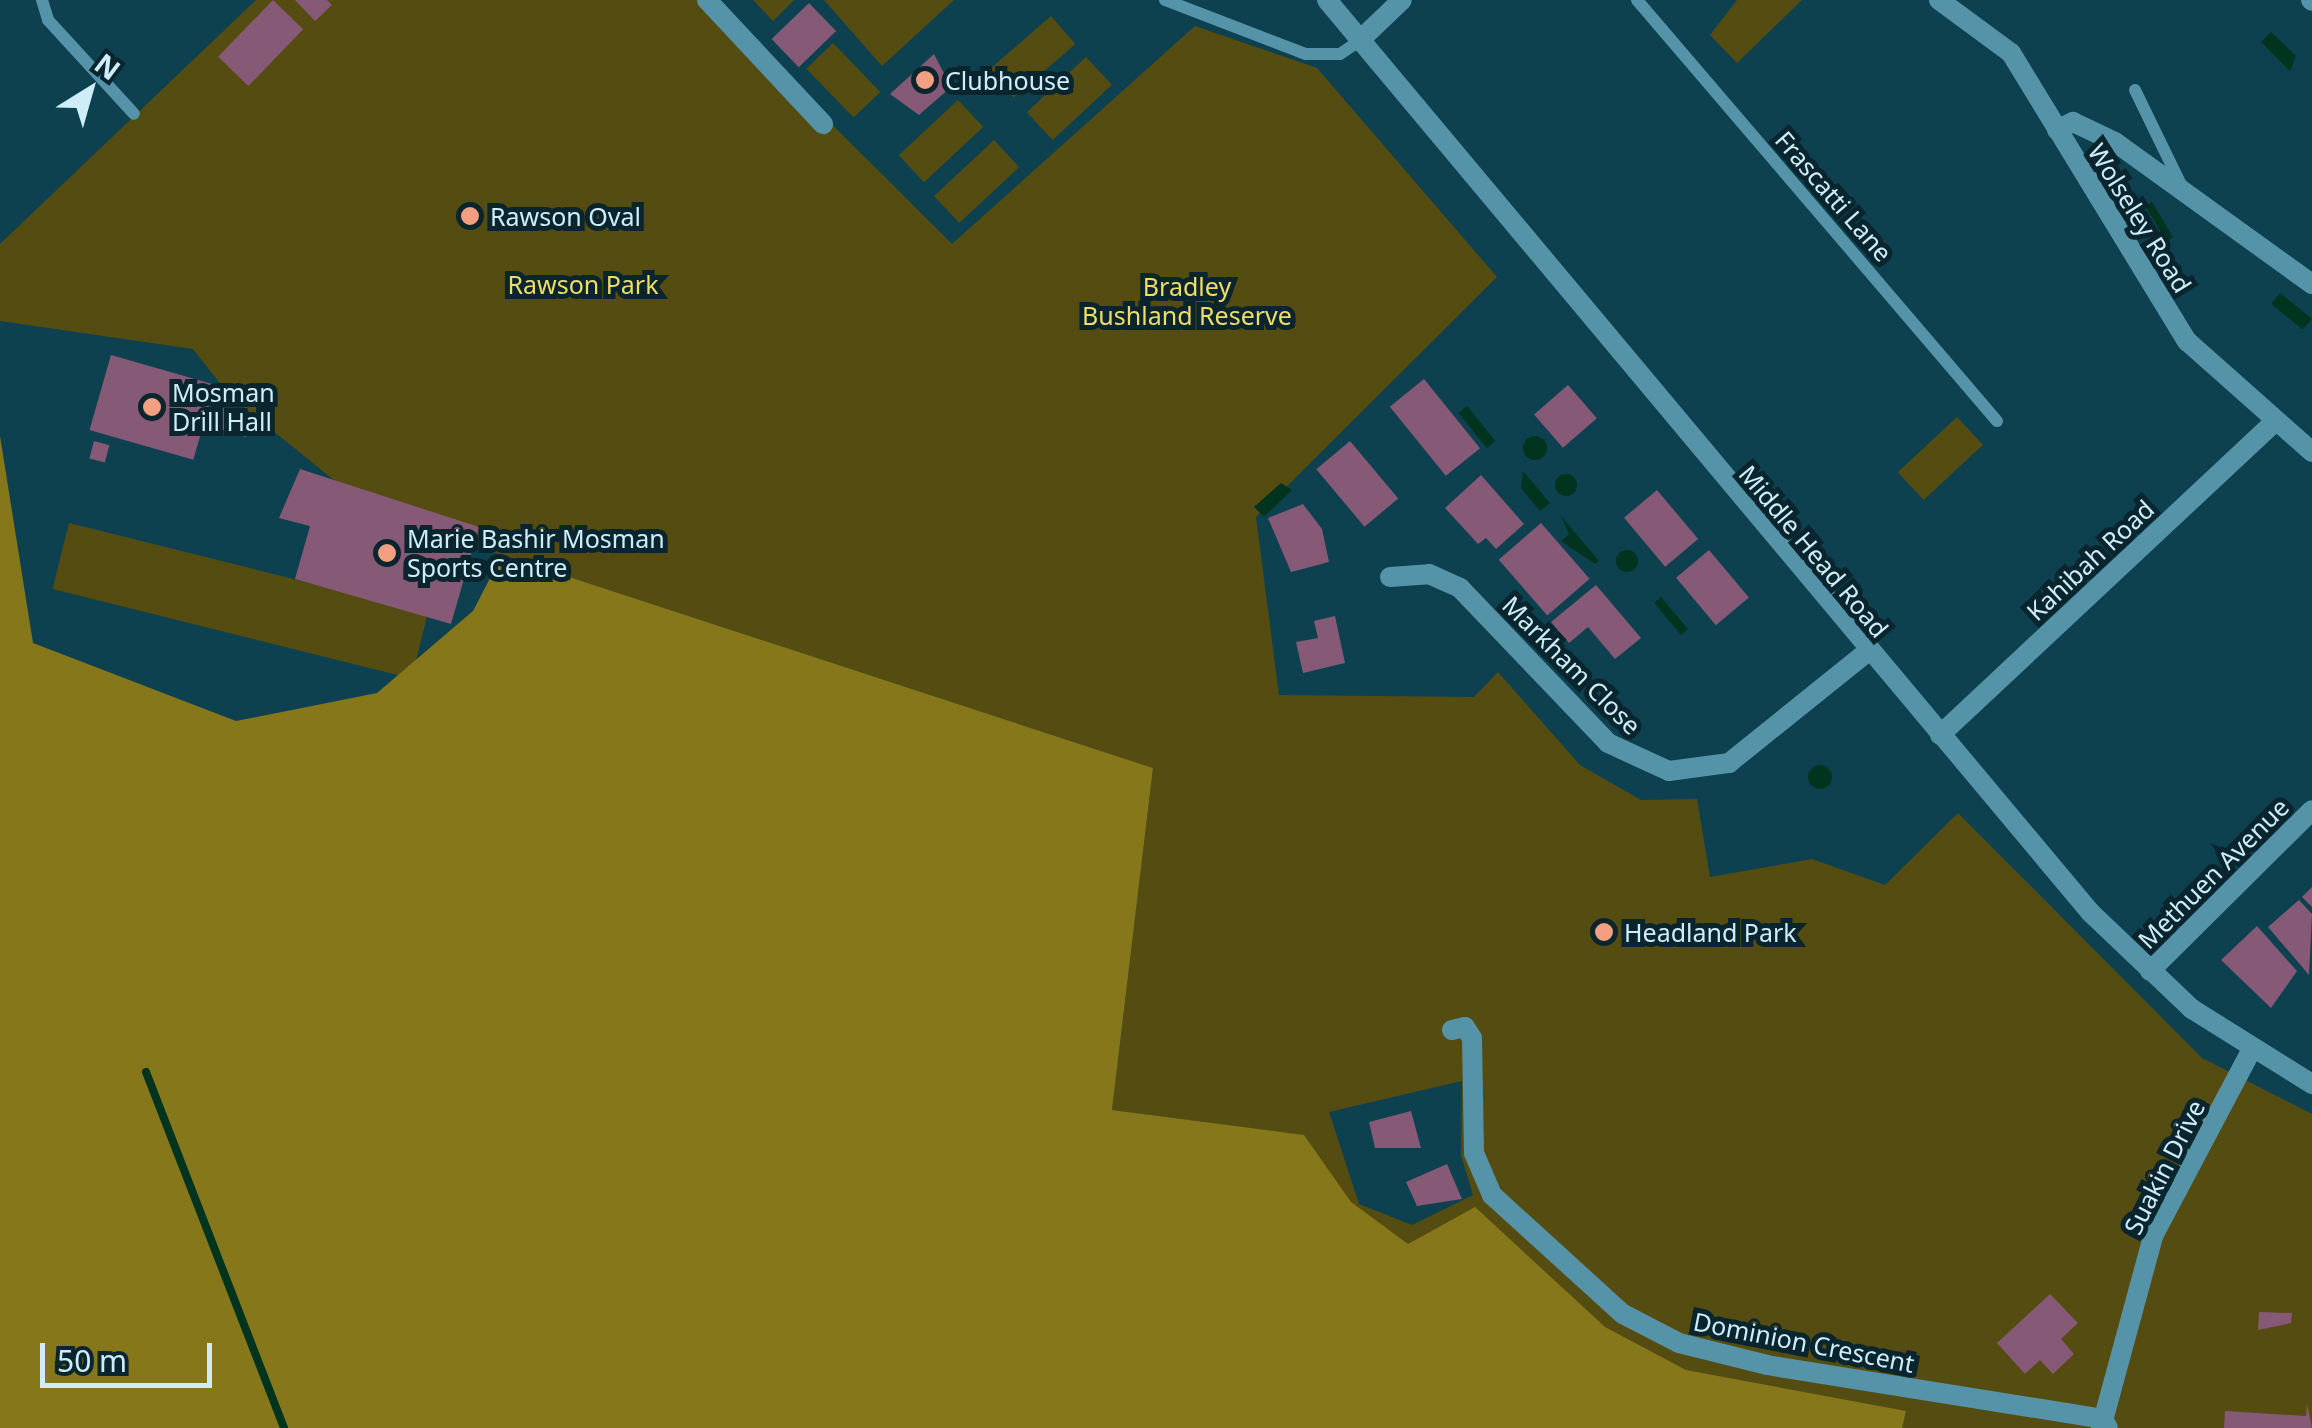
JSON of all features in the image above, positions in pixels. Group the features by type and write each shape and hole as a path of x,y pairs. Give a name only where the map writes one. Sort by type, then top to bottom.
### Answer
{"street":[{"path":"706,0 823,124"},
{"name":"Middle Head Road","path":"1327,0 1867,652 2150,971 2252,1050 2312,1084"},
{"path":"1359,41 1402,0"},
{"name":"Wolseley Road","path":"1939,0 2011,53 2186,341 2312,452"},
{"path":"2057,130 2072,122 2116,142 2312,284"},
{"name":"Kahibah Road","path":"1940,736 2276,420"},
{"name":"Markham Close","path":"1390,577 1429,574 1460,588 1608,743 1669,771 1730,762 1867,652"},
{"name":"Methuen Avenue","path":"2150,971 2312,810"},
{"name":"Dominion Crescent","path":"1452,1030 1464,1027 1472,1038 1474,1153 1492,1195 1623,1314 1678,1343 1768,1364 2104,1425"},
{"name":"Suakin Drive","path":"2104,1425 2152,1236 2252,1050"}],"lane":[{"path":"42,0 48,20 134,114"},
{"path":"1165,0 1306,54 1340,54 1359,41"},
{"name":"Frascatti Lane","path":"1637,0 1997,422"},
{"path":"2135,90 2185,194"}],"green space":[{"path":"256,0 707,0 952,244 1195,26 1317,68 1497,277 1256,517 1279,695 1474,697 1498,672 1580,765 1641,800 1697,799 1710,877 1812,859 1885,885 1958,813 2202,1058 2312,1114 2312,1428 1151,1428 1303,1135 1112,1110 1153,768 376,514 230,396 193,349 0,321 0,244","holes":["1462,1081 1461,1155 1473,1195 1412,1225 1359,1204 1329,1112"]},
{"path":"753,0 794,0 773,21"},
{"path":"824,0 954,0 882,66"},
{"path":"1737,0 1802,0 1737,63 1710,35"},
{"path":"1051,16 1075,44 1013,98 989,70"},
{"path":"833,43 880,92 854,118 806,69"},
{"path":"1086,57 1112,85 1053,140 1027,112"},
{"path":"958,100 983,127 924,182 899,155"},
{"path":"994,140 1019,167 959,223 934,196"},
{"path":"1957,417 1983,445 1924,500 1898,472"},
{"path":"69,523 428,613 412,678 53,589"}],"shaded area":[{"path":"2271,32 2296,56 2290,71 2261,42"},
{"path":"2152,202 2173,237 2166,241 2145,206"},
{"path":"2280,293 2312,319 2303,330 2271,304"},
{"path":"1467,406 1495,441 1487,448 1458,413"},
{"path":"0,436 33,643 236,721 377,693 473,611 502,555 1153,768 1112,1110 1304,1135 1351,1202 1408,1244 1475,1207 1605,1327 1686,1370 1906,1411 1902,1428 0,1428"},
{"path":"1535,436 1547,448 1535,460 1523,448"},
{"path":"1523,471 1550,503 1540,511 1521,488"},
{"path":"1566,474 1574,477 1574,493 1566,496 1558,493 1555,485 1558,477"},
{"path":"1281,483 1292,490 1264,517 1254,507"},
{"path":"1561,516 1599,561 1595,564 1561,541 1569,534"},
{"path":"1627,550 1635,553 1635,569 1627,572 1619,569 1616,561 1619,553"},
{"path":"1661,597 1688,629 1681,635 1654,603"},
{"path":"1820,765 1832,777 1820,789 1808,777"}],"building":[{"path":"273,0 303,29 248,86 218,57"},
{"path":"295,0 327,0 332,5 315,21"},
{"path":"809,3 836,31 799,67 772,39"},
{"name":"Clubhouse","path":"934,54 951,87 919,115 890,94"},
{"name":"Mosman Drill Hall","path":"111,355 215,385 193,460 90,430"},
{"path":"1424,379 1480,448 1446,476 1390,407"},
{"path":"1568,385 1597,418 1563,448 1534,415"},
{"path":"213,405 252,417 246,437 207,425"},
{"path":"94,441 109,445 105,463 89,458"},
{"path":"1350,441 1398,498 1365,527 1316,469"},
{"name":"Marie Bashir Mosman Sports Centre","path":"300,469 479,527 451,624 295,579 310,526 279,518"},
{"path":"1481,475 1524,524 1496,549 1486,538 1478,544 1445,508"},
{"path":"1657,490 1698,539 1665,567 1624,518"},
{"path":"1303,504 1322,529 1329,562 1291,572 1268,518"},
{"path":"1541,523 1590,579 1547,616 1499,560"},
{"path":"1709,550 1749,597 1716,625 1676,578"},
{"path":"1596,585 1641,638 1615,659 1588,627 1569,643 1551,622"},
{"path":"1335,616 1345,663 1303,673 1296,642 1318,638 1314,621"},
{"path":"2312,887 2312,907 2302,897"},
{"path":"2299,900 2312,914 2309,975 2268,927"},
{"path":"2257,926 2297,971 2271,1008 2221,960"},
{"path":"1411,1111 1421,1148 1375,1148 1369,1122"},
{"path":"1447,1164 1462,1199 1417,1206 1406,1182"},
{"path":"2050,1294 2078,1323 2061,1339 2074,1354 2053,1374 2040,1360 2025,1374 1997,1343"},
{"path":"2259,1312 2292,1313 2291,1323 2258,1330"},
{"path":"2307,1404 2312,1428 2224,1428 2225,1411 2306,1416"}],"waterway":[{"path":"146,1072 284,1428"}],"place":[{"name":"Clubhouse","path":"925,80"},
{"name":"Rawson Oval","path":"470,216"},
{"name":"Mosman Drill Hall","path":"152,407"},
{"name":"Marie Bashir Mosman Sports Centre","path":"387,553"},
{"name":"Headland Park","path":"1604,932"}],"park label":[{"name":"Rawson Park","path":"583,284"},
{"name":"Bradley Bushland Reserve","path":"1187,302"}]}
